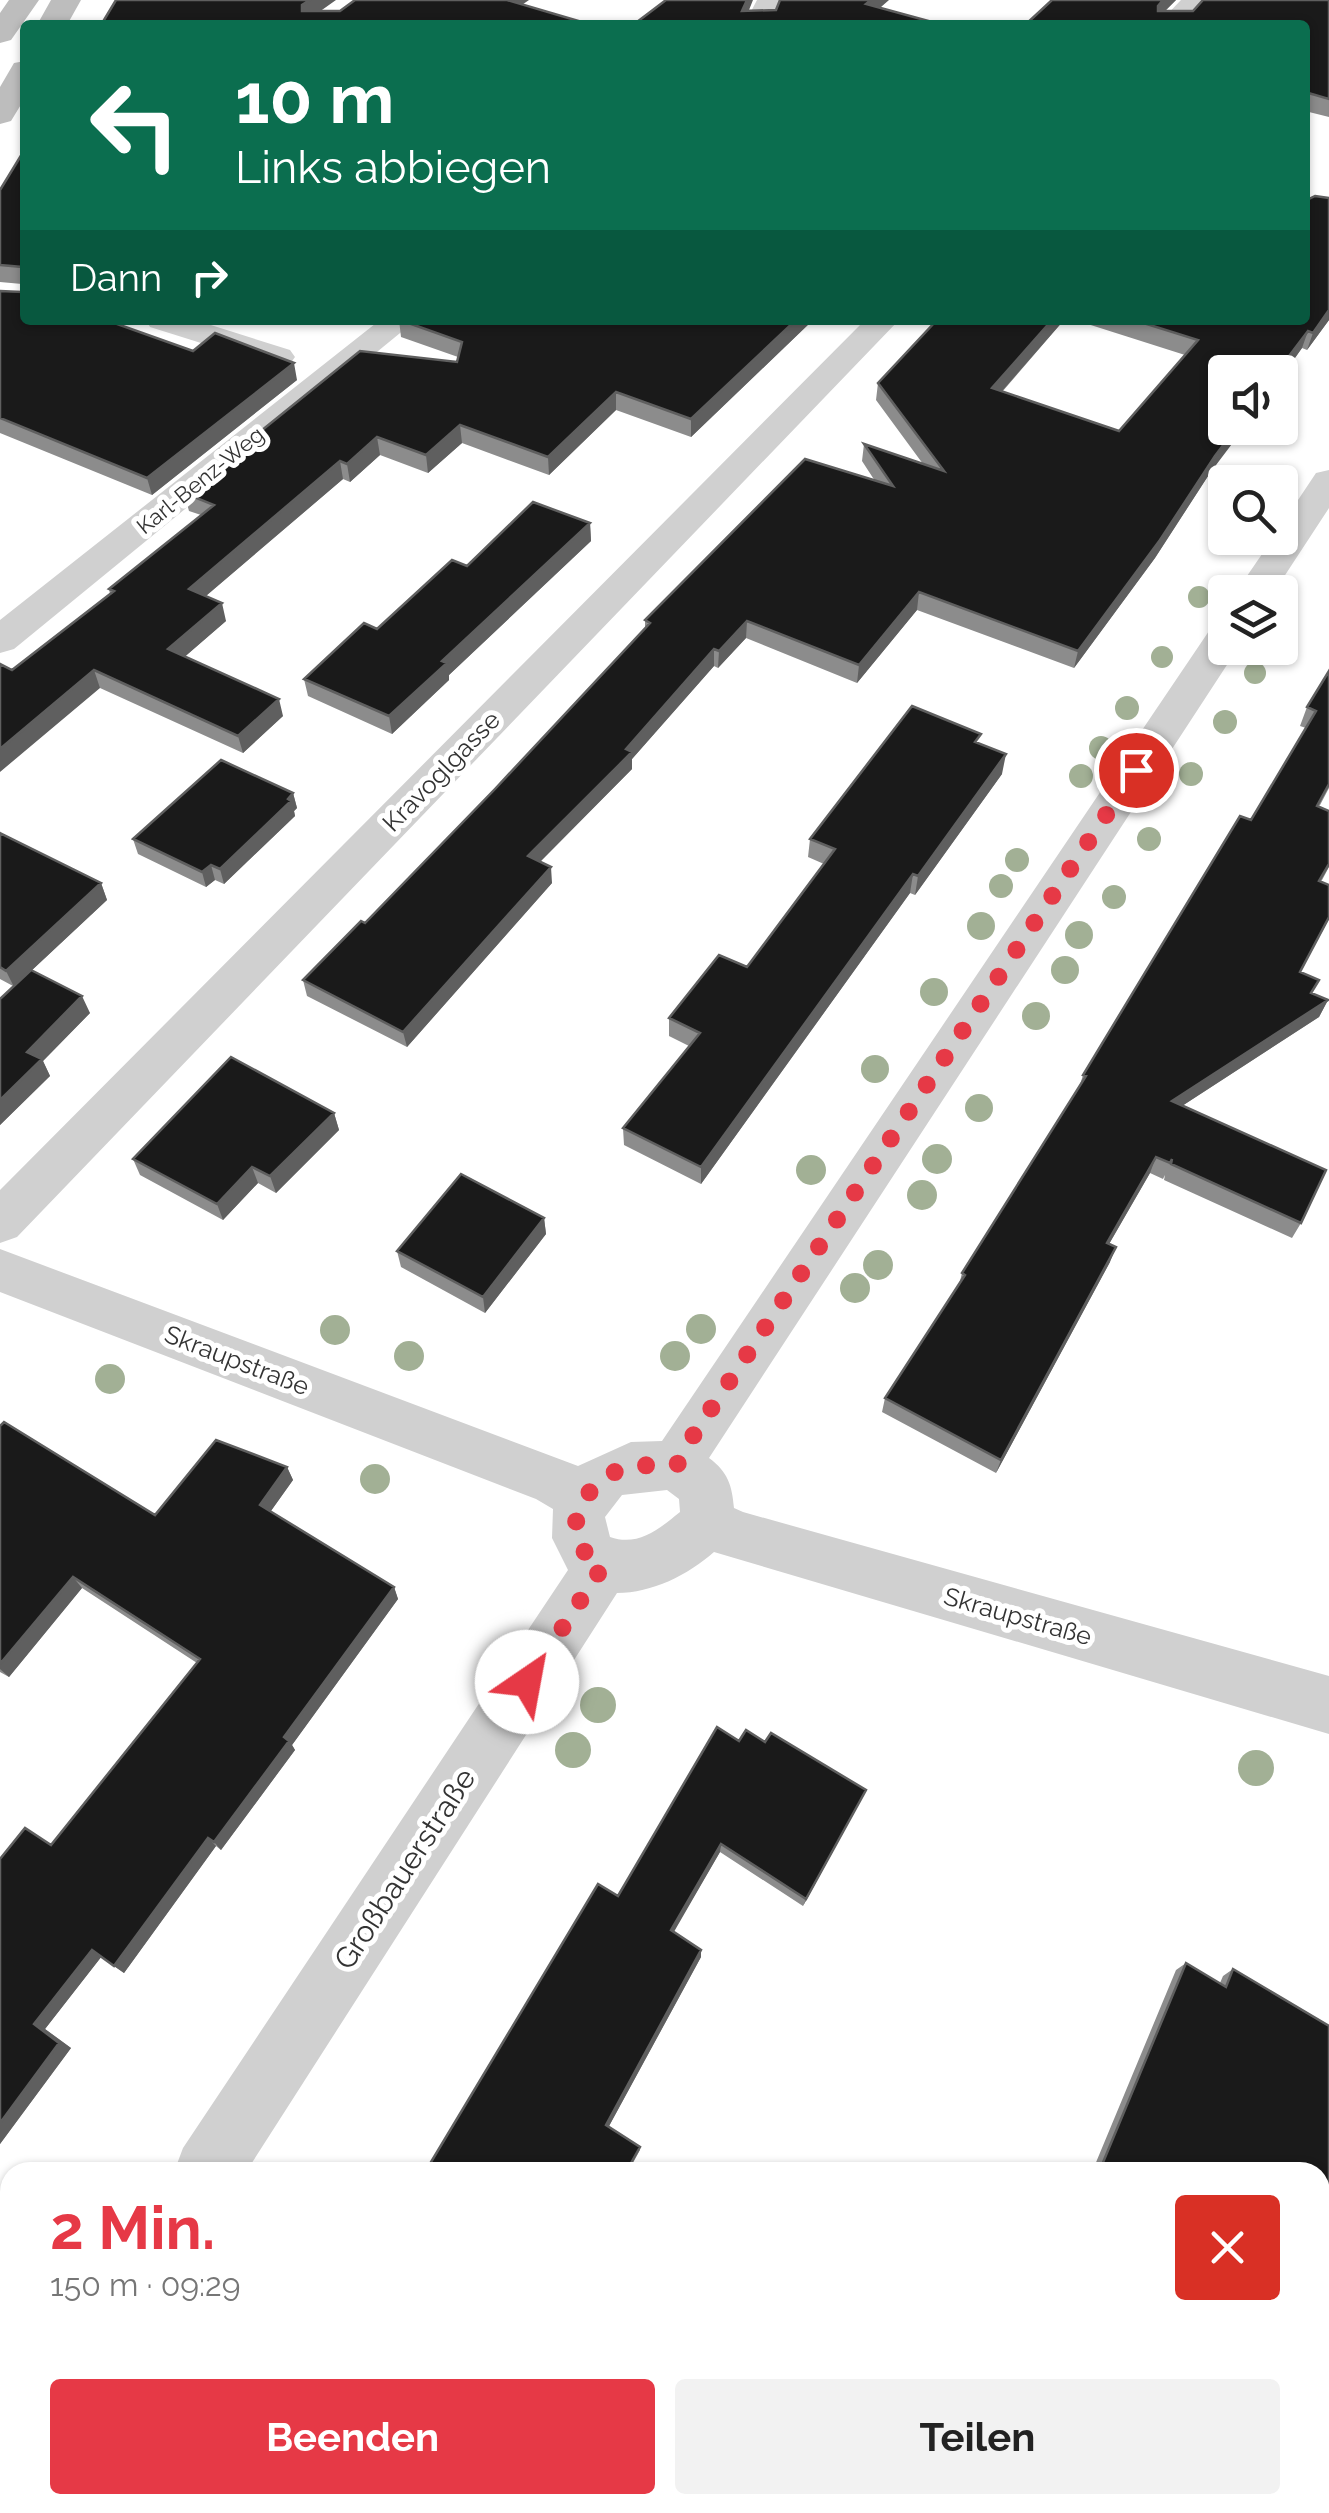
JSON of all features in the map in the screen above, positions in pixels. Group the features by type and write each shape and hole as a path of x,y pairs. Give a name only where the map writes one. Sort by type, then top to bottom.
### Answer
{"main road":[{"path":"0,34 24,0"},
{"path":"8,106 20,81"}],"street":[{"path":"1176,20 1196,0"},
{"path":"180,325 329,376"},
{"name":"Karl-Benz-Weg","path":"0,640 394,325"},
{"name":"Kravoglgasse","path":"0,1222 877,325"},
{"path":"1266,575 1329,481"},
{"path":"677,1465 1208,663"},
{"name":"Skraupstraße","path":"0,1270 536,1474 584,1498"},
{"path":"677,1465 705,1487 708,1523 671,1552 637,1566 603,1566 581,1549 575,1530 584,1498 605,1477 629,1467 677,1465"},
{"name":"Skraupstraße","path":"708,1523 738,1536 1329,1705"},
{"name":"Großbauerstraße","path":"213,2162 603,1566"}],"building":[{"path":"116,0 310,0 302,5 302,11 340,11 355,0 507,0 575,20 104,20"},
{"path":"666,0 747,0 742,11 776,10 780,0 871,0 866,4 925,20 640,20"},
{"path":"1052,0 1163,0 1158,11 1193,11 1203,0 1329,0 1329,99 1310,93 1310,20 1030,20"},
{"path":"20,157 20,267 0,265 0,190"},
{"path":"1315,196 1329,198 1329,310 1313,333 1308,331 1290,355 1208,355 1208,445 1223,445 1160,540 1078,651 919,592 859,665 747,621 719,651 714,649 626,749 632,752 528,856 551,867 403,1032 303,980 361,921 365,923 495,789 650,623 645,620 805,459 893,486 864,444 944,471 878,383 932,325 1048,325 992,388 1119,431 1198,340 1150,325 1310,325 1310,198"},
{"path":"0,291 20,292 20,325 120,325 193,351 215,333 294,363 147,478 0,418"},
{"path":"414,325 791,325 691,419 616,392 548,457 460,425 426,455 377,437 347,464 340,461 189,589 222,603 168,649 279,699 238,736 94,670 0,749 0,664 12,670 114,591 109,589 214,505 184,493 360,351 457,362 462,342"},
{"path":"533,502 590,523 389,716 304,679 364,623 377,629 452,560 467,566"},
{"path":"1329,671 1329,784 1317,806 1329,811 1329,864 1319,881 1329,885 1329,917 1300,972 1319,980 1311,993 1328,1000 1172,1101 1326,1170 1301,1223 1171,1164 1172,1159 1170,1163 1156,1157 1107,1243 1116,1247 1001,1460 885,1398 965,1275 962,1273 1086,1076 1083,1075 1240,816 1251,820 1316,711 1307,707"},
{"path":"912,706 981,734 975,742 1006,754 918,876 913,874 701,1167 623,1128 700,1033 669,1018 719,955 747,967 835,849 810,839"},
{"path":"221,760 293,793 288,799 291,801 220,869 211,865 202,872 133,839"},
{"path":"0,833 101,883 6,971 0,967"},
{"path":"31,970 82,996 27,1052 42,1059 0,1100 0,999"},
{"path":"231,1057 334,1113 270,1176 252,1167 217,1204 133,1159"},
{"path":"461,1174 544,1218 483,1297 397,1251"},
{"path":"4,1422 155,1515 216,1440 287,1467 260,1505 394,1587 284,1737 289,1741 214,1842 208,1838 114,1966 92,1950 34,2024 59,2043 0,2123 0,1859 25,1828 51,1845 200,1659 73,1577 0,1664 0,1426"},
{"path":"717,1727 739,1741 746,1730 765,1742 771,1733 866,1790 806,1899 721,1844 671,1930 701,1950 606,2125 640,2147 632,2162 431,2162 598,1884 618,1896"},
{"path":"1186,1963 1226,1987 1233,1969 1329,2026 1329,2162 1103,2162"}],"route":[{"path":"527,1682 603,1566 581,1549 575,1530 584,1498 605,1477 629,1467 677,1465 1136,770"}]}
